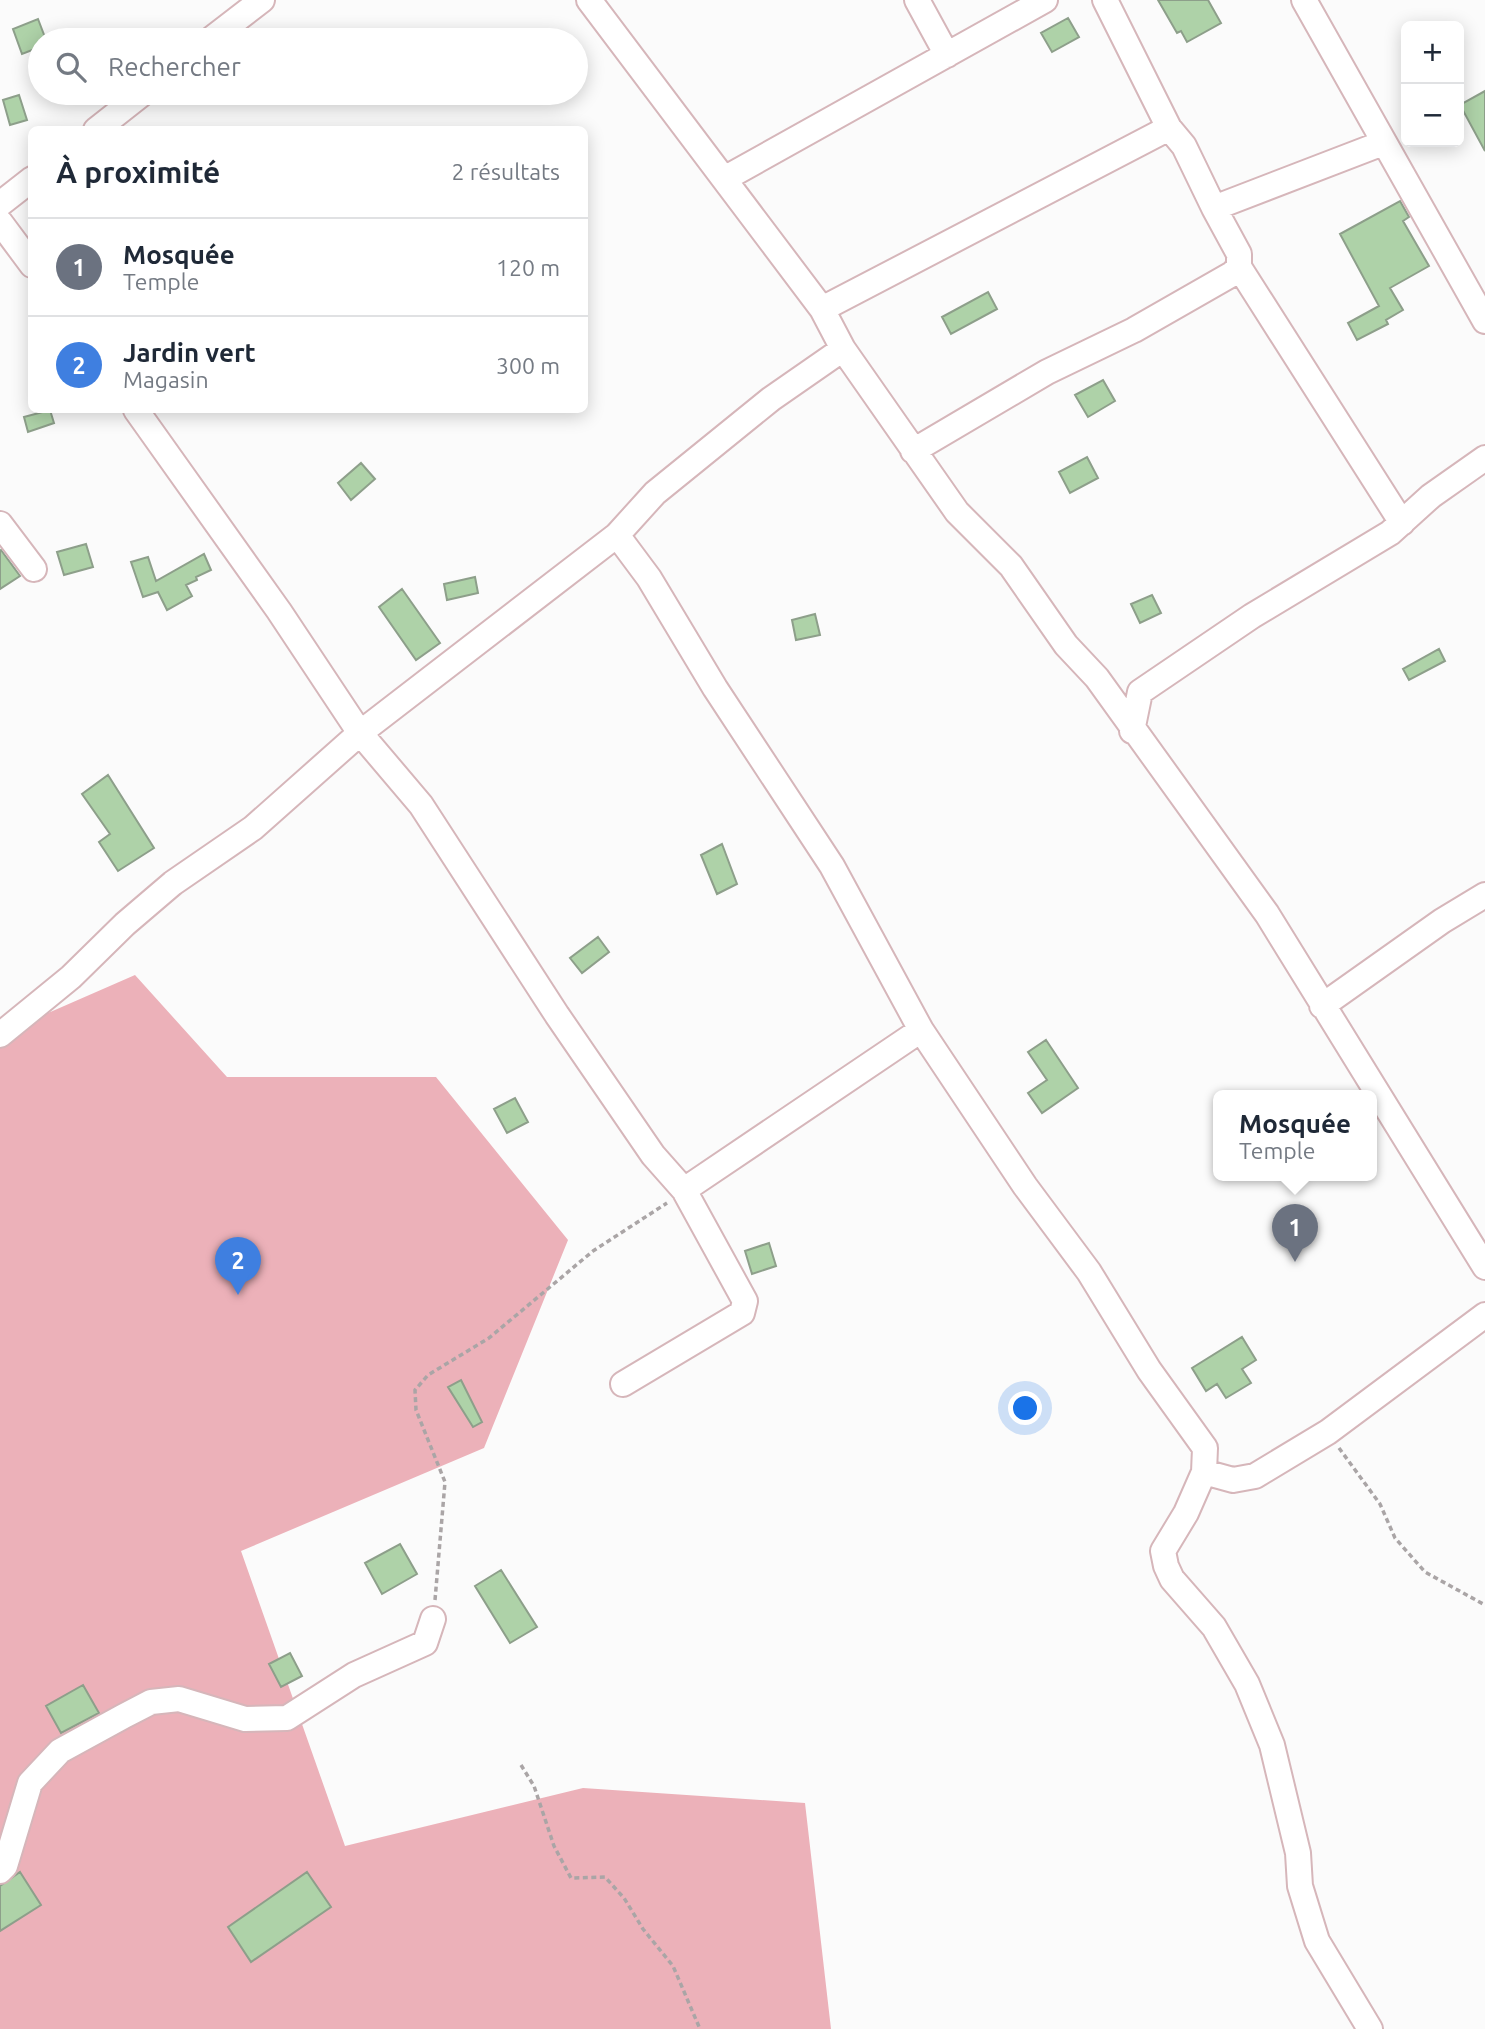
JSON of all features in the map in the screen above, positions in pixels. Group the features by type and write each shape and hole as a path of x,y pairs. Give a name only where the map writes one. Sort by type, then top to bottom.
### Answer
{"street":[{"path":"226,28 262,0"},
{"path":"589,0 822,309 843,349 957,512 1011,566 1066,645 1097,678 1267,914 1375,1090"},
{"path":"917,0 947,55"},
{"path":"724,179 1045,0"},
{"path":"1105,0 1170,128 1184,146 1239,254 1239,267 1402,523"},
{"path":"1304,0 1382,143 1485,321"},
{"path":"101,126 128,105"},
{"path":"822,309 1170,128"},
{"path":"1214,208 1382,143"},
{"path":"0,204 28,182"},
{"path":"0,222 28,260"},
{"path":"913,451 1047,372 1145,324 1232,274 1239,267"},
{"path":"0,1035 71,977 125,924 173,883 253,828 360,733 617,535 655,493 771,399 843,349"},
{"path":"138,413 279,611 360,733 421,805 557,1015 653,1155 684,1190 746,1306 742,1313 623,1384"},
{"path":"1132,730 1140,692 1252,616 1402,523 1431,496 1485,458"},
{"path":"0,524 34,569"},
{"path":"617,535 649,578 715,688 832,866 921,1030 1025,1186 1095,1281 1149,1370 1205,1448 1203,1472 1186,1513 1163,1551 1166,1566 1172,1579 1214,1627 1247,1684 1272,1745 1298,1853 1300,1886 1317,1941 1370,2029"},
{"path":"1097,678 1140,692"},
{"path":"1322,1006 1442,921 1485,895"},
{"path":"684,1190 921,1030"},
{"path":"1377,1094 1484,1264"},
{"path":"1203,1472 1244,1480 1328,1432 1485,1315"},
{"path":"0,1871 5,1866 30,1783 60,1751 151,1702 179,1699 245,1720 287,1718 354,1675 425,1643 433,1619"}],"path":[{"path":"433,1619 445,1482 416,1410 415,1390 428,1375 489,1338 593,1251 640,1223 684,1190"},
{"path":"1328,1432 1380,1504 1395,1538 1425,1572 1485,1605"},
{"path":"521,1765 534,1786 554,1846 571,1878 605,1877 624,1898 643,1930 673,1966 699,2029"}],"shaded area":[{"path":"135,975 227,1077 436,1077 568,1240 484,1448 241,1551 345,1846 583,1788 805,1803 831,2029 0,2029 0,1034"}],"building":[{"path":"1158,0 1208,0 1221,23 1187,42 1181,31 1177,33"},
{"path":"1068,18 1079,37 1052,52 1041,33"},
{"path":"38,19 41,28 28,28 28,52 22,54 13,29"},
{"path":"1485,91 1485,151 1464,112 1464,103"},
{"path":"19,95 27,120 10,125 3,100"},
{"path":"1400,201 1409,217 1403,221 1429,266 1390,288 1403,310 1386,320 1388,324 1357,340 1348,323 1379,306 1340,234"},
{"path":"988,292 997,309 951,334 942,317"},
{"path":"1103,380 1115,401 1088,417 1075,395"},
{"path":"51,413 54,423 28,432 24,417"},
{"path":"1087,457 1098,478 1070,493 1059,472"},
{"path":"361,463 375,479 351,500 338,483"},
{"path":"86,544 93,567 64,575 57,552"},
{"path":"0,551 20,576 0,589"},
{"path":"204,554 211,570 186,585 192,596 167,610 158,592 143,597 131,562 148,557 156,581"},
{"path":"475,577 478,593 447,600 444,584"},
{"path":"402,589 440,643 416,660 379,607"},
{"path":"1152,595 1161,613 1140,623 1131,604"},
{"path":"815,614 820,635 796,640 792,620"},
{"path":"1439,649 1445,661 1409,680 1403,669"},
{"path":"108,775 154,848 118,871 99,842 110,834 82,794"},
{"path":"722,844 737,884 717,894 701,855"},
{"path":"598,937 609,952 582,973 570,958"},
{"path":"1046,1040 1078,1088 1042,1113 1028,1093 1047,1080 1028,1052"},
{"path":"515,1098 528,1122 507,1133 494,1109"},
{"path":"769,1243 776,1266 752,1274 745,1251"},
{"path":"1242,1337 1256,1360 1242,1369 1251,1383 1226,1398 1217,1384 1206,1391 1192,1368"},
{"path":"461,1380 482,1422 473,1427 448,1387"},
{"path":"400,1544 417,1574 382,1594 365,1563"},
{"path":"501,1570 537,1627 510,1643 475,1586"},
{"path":"290,1653 302,1676 281,1687 269,1664"},
{"path":"83,1685 99,1713 61,1733 46,1706"},
{"path":"20,1872 41,1905 0,1931 0,1886"},
{"path":"307,1872 331,1907 251,1962 228,1927"}],"place":[{"name":"Mosquée","path":"1295,1262"},
{"name":"Jardin vert","path":"238,1295"}]}
